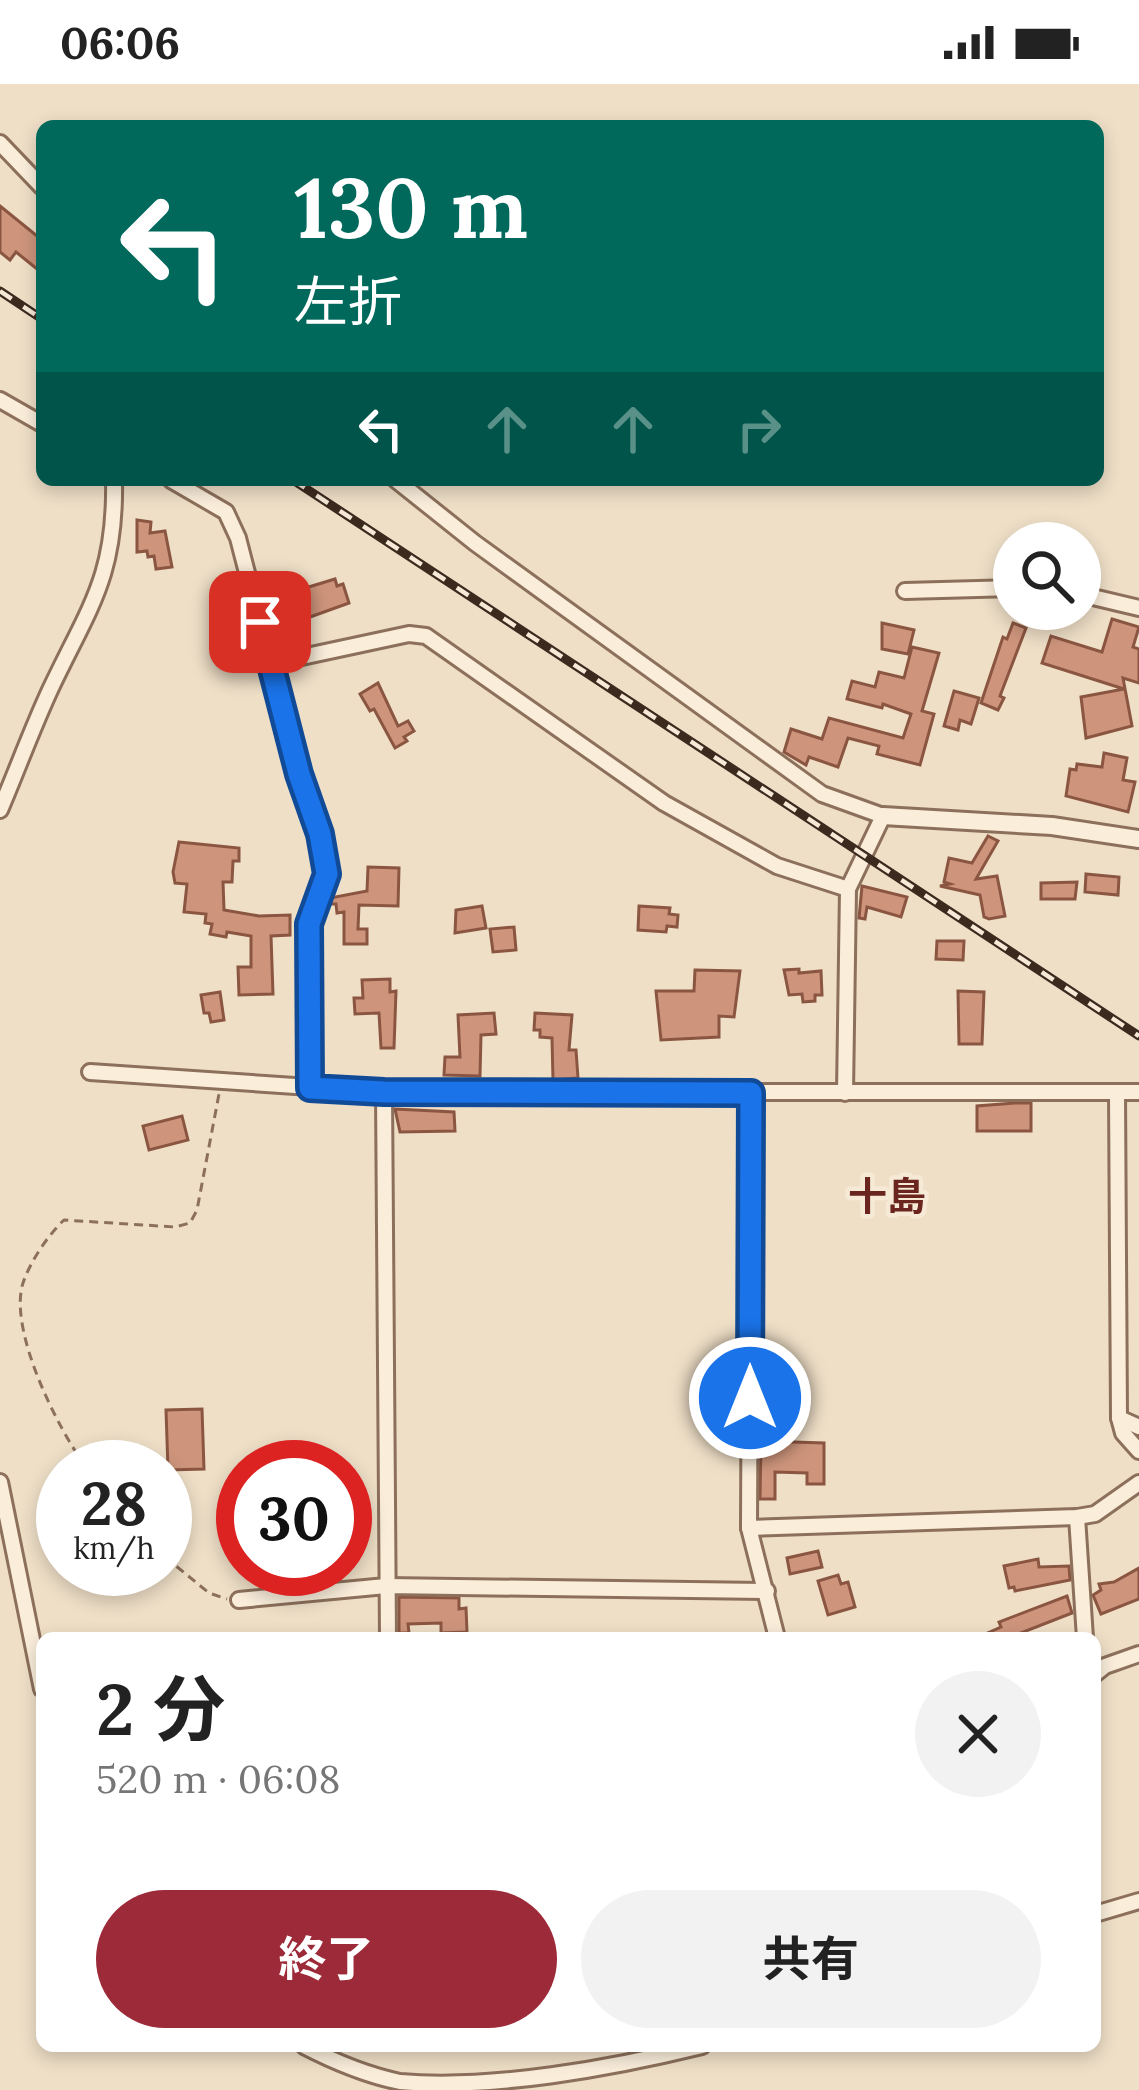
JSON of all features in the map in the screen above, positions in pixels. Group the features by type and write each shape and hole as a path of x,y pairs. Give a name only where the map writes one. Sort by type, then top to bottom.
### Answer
{"street":[{"path":"0,143 36,182"},
{"path":"0,400 36,421"},
{"path":"0,810 50,691 102,586 110,558 114,486"},
{"path":"181,486 226,512 251,581 269,664 320,834 327,874 309,924 310,1088"},
{"path":"404,486 822,794 883,816 1052,826 1139,839"},
{"path":"904,591 993,588"},
{"path":"1101,599 1139,608"},
{"path":"269,664 409,634 426,636 664,803 777,866 848,889"},
{"path":"845,1093 848,889 883,816"},
{"path":"90,1072 384,1092 1139,1092"},
{"path":"384,1092 388,1632"},
{"path":"1118,1092 1119,1418 1123,1433 1139,1451"},
{"path":"751,1093 749,1528 776,1632"},
{"path":"1119,1418 1139,1426"},
{"path":"0,1482 36,1659"},
{"path":"749,1528 1077,1517 1095,1514 1139,1483"},
{"path":"1077,1517 1084,1632"},
{"path":"239,1600 386,1586 767,1591"},
{"path":"1101,1670 1139,1654"},
{"path":"1101,1912 1139,1901"},
{"path":"315,2052 338,2064 401,2082 456,2086 519,2082 672,2052"}],"path":[{"path":"71,1440 29,1350 20,1307 23,1282 64,1220 175,1227 190,1223 197,1210 222,1081"},
{"path":"192,1580 209,1594 239,1600"}],"building":[{"path":"0,206 36,235 36,268 16,252 10,260 0,252"},
{"path":"137,520 151,522 150,533 165,531 172,567 156,569 154,556 137,552"},
{"path":"335,579 337,586 343,584 349,603 274,630 266,600"},
{"path":"1112,619 1139,627 1133,647 1139,649 1139,683 1123,678 1132,726 1086,738 1081,697 1124,689 1042,663 1051,636 1102,652"},
{"path":"882,623 914,630 908,654 882,649"},
{"path":"1010,630 1025,630 998,710 981,703 1003,637 1007,639"},
{"path":"912,647 939,653 922,711 934,714 920,765 877,754 879,746 848,738 838,767 809,757 806,765 784,752 791,729 822,739 829,718 903,738 911,714 847,699 852,681 875,687 879,672 904,678"},
{"path":"378,683 398,726 408,721 414,731 395,748 360,694"},
{"path":"954,691 979,698 971,724 960,720 958,730 944,726"},
{"path":"1104,753 1127,758 1123,780 1135,782 1128,812 1066,796 1070,769 1076,770 1077,764 1102,767"},
{"path":"988,836 998,841 976,879 997,876 1005,916 989,919 984,917 980,895 940,886 950,884 944,882 949,858 972,863"},
{"path":"179,842 239,848 232,882 223,882 224,910 290,915 290,935 271,936 273,994 239,995 238,967 251,967 251,936 210,934 212,924 205,923 206,914 184,912 187,884 175,883 173,872"},
{"path":"368,867 399,868 398,906 359,905 358,929 367,929 367,944 344,944 344,912 337,913 336,904 328,904 330,898 367,891"},
{"path":"1086,874 1119,877 1118,895 1085,892"},
{"path":"1077,882 1075,899 1041,899 1041,883"},
{"path":"862,886 907,897 901,917 867,907 865,919 859,918"},
{"path":"482,906 486,928 455,933 456,910"},
{"path":"639,906 670,908 669,914 678,915 677,927 667,926 666,932 638,930"},
{"path":"514,927 516,950 493,952 490,929"},
{"path":"937,941 964,941 963,960 936,959"},
{"path":"799,969 799,973 821,971 822,995 815,995 815,1001 803,1002 802,994 789,995 784,970"},
{"path":"695,970 740,971 734,1017 719,1016 719,1037 661,1040 656,991 694,991"},
{"path":"390,979 390,992 396,991 394,1048 381,1048 379,1013 355,1014 354,998 363,998 362,980"},
{"path":"958,991 984,992 982,1044 959,1044"},
{"path":"220,992 224,1020 211,1022 201,995"},
{"path":"494,1013 496,1034 481,1035 480,1076 444,1075 445,1057 460,1057 458,1015"},
{"path":"535,1013 572,1015 569,1050 576,1050 578,1078 553,1080 552,1038 540,1037 540,1030 534,1030"},
{"path":"1031,1103 1031,1131 977,1131 977,1106"},
{"path":"395,1109 454,1112 455,1131 400,1132"},
{"path":"182,1116 188,1140 149,1150 143,1126"},
{"path":"202,1409 204,1469 192,1469 192,1440 167,1440 166,1410"},
{"path":"761,1441 824,1443 824,1484 807,1484 807,1473 775,1472 775,1499 760,1499"},
{"path":"818,1551 822,1567 790,1574 787,1558"},
{"path":"1038,1559 1039,1567 1069,1566 1070,1580 1015,1591 1009,1588 1004,1566"},
{"path":"1139,1568 1139,1599 1101,1614 1093,1595 1101,1590 1099,1584 1114,1582"},
{"path":"838,1575 841,1584 848,1582 855,1607 828,1615 818,1581"},
{"path":"1067,1596 1072,1613 1023,1632 990,1632 1001,1627 999,1622"},
{"path":"399,1597 459,1598 459,1609 466,1608 467,1632 441,1632 441,1623 408,1624 409,1632 399,1632"}],"railway":[{"path":"0,291 36,315"},
{"path":"302,486 1139,1036"}],"district":[{"name":"十島","path":"887,1196"}],"route":[{"path":"260,622 327,874 309,924 310,1088 751,1093 750,1398"}]}
